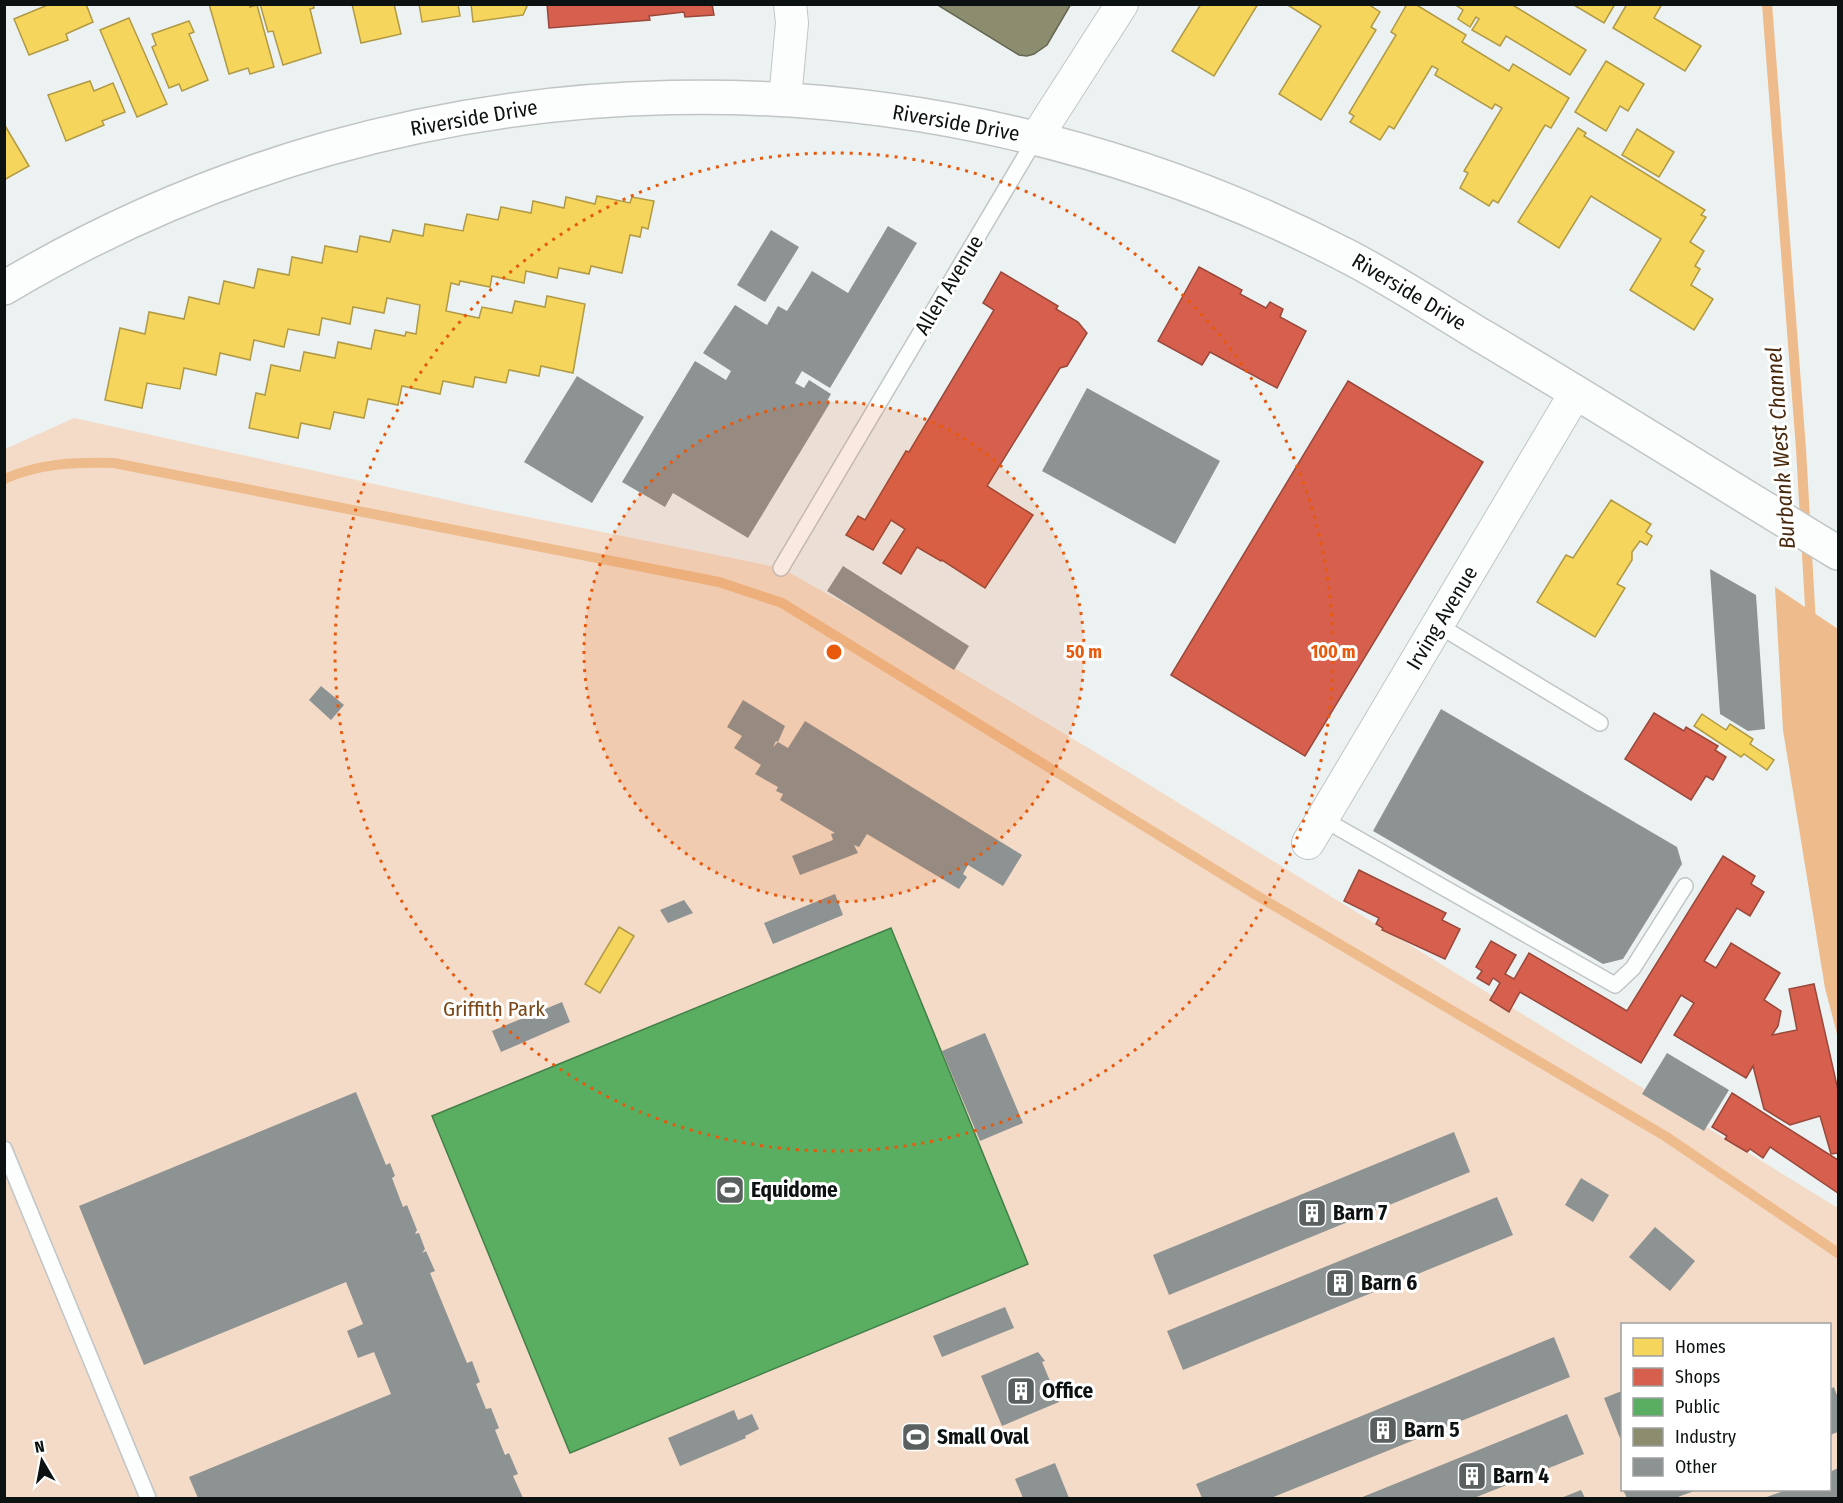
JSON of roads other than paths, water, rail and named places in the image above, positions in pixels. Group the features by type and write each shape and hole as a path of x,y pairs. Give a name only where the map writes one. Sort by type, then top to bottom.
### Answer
{"main road":[{"name":"Riverside Drive","path":"4,288 107,233 178,200 249,173 324,149 489,113 565,103 681,95 786,99 932,116 1036,138 1148,173 1275,222 1347,256 1576,392 1839,553"}],"street":[{"path":"786,99 792,23 790,4"},
{"name":"Allen Avenue","path":"1036,138 1122,4"},
{"name":"Irving Avenue","path":"1316,831 1576,392"}],"lane":[{"name":"Allen Avenue","path":"781,568 1036,138"},
{"path":"1438,625 1600,723"},
{"path":"1316,831 1615,985 1633,968 1685,886"},
{"path":"4,1149 148,1498"}],"waterway":[{"name":"Burbank West Channel","path":"1767,4 1801,449 1811,624"},
{"path":"4,479 31,470 58,465 114,463 719,582 782,603 1256,895 1665,1136 1838,1253"}],"place":[{"name":"Equidome","path":"730,1190"},
{"name":"Barn 7","path":"1312,1213"},
{"name":"Barn 6","path":"1340,1283"},
{"name":"Office","path":"1021,1391"},
{"name":"Barn 5","path":"1383,1430"},
{"name":"Small Oval","path":"916,1437"},
{"name":"Barn 4","path":"1472,1476"}],"park label":[{"name":"Griffith Park","path":"494,1009"}]}
